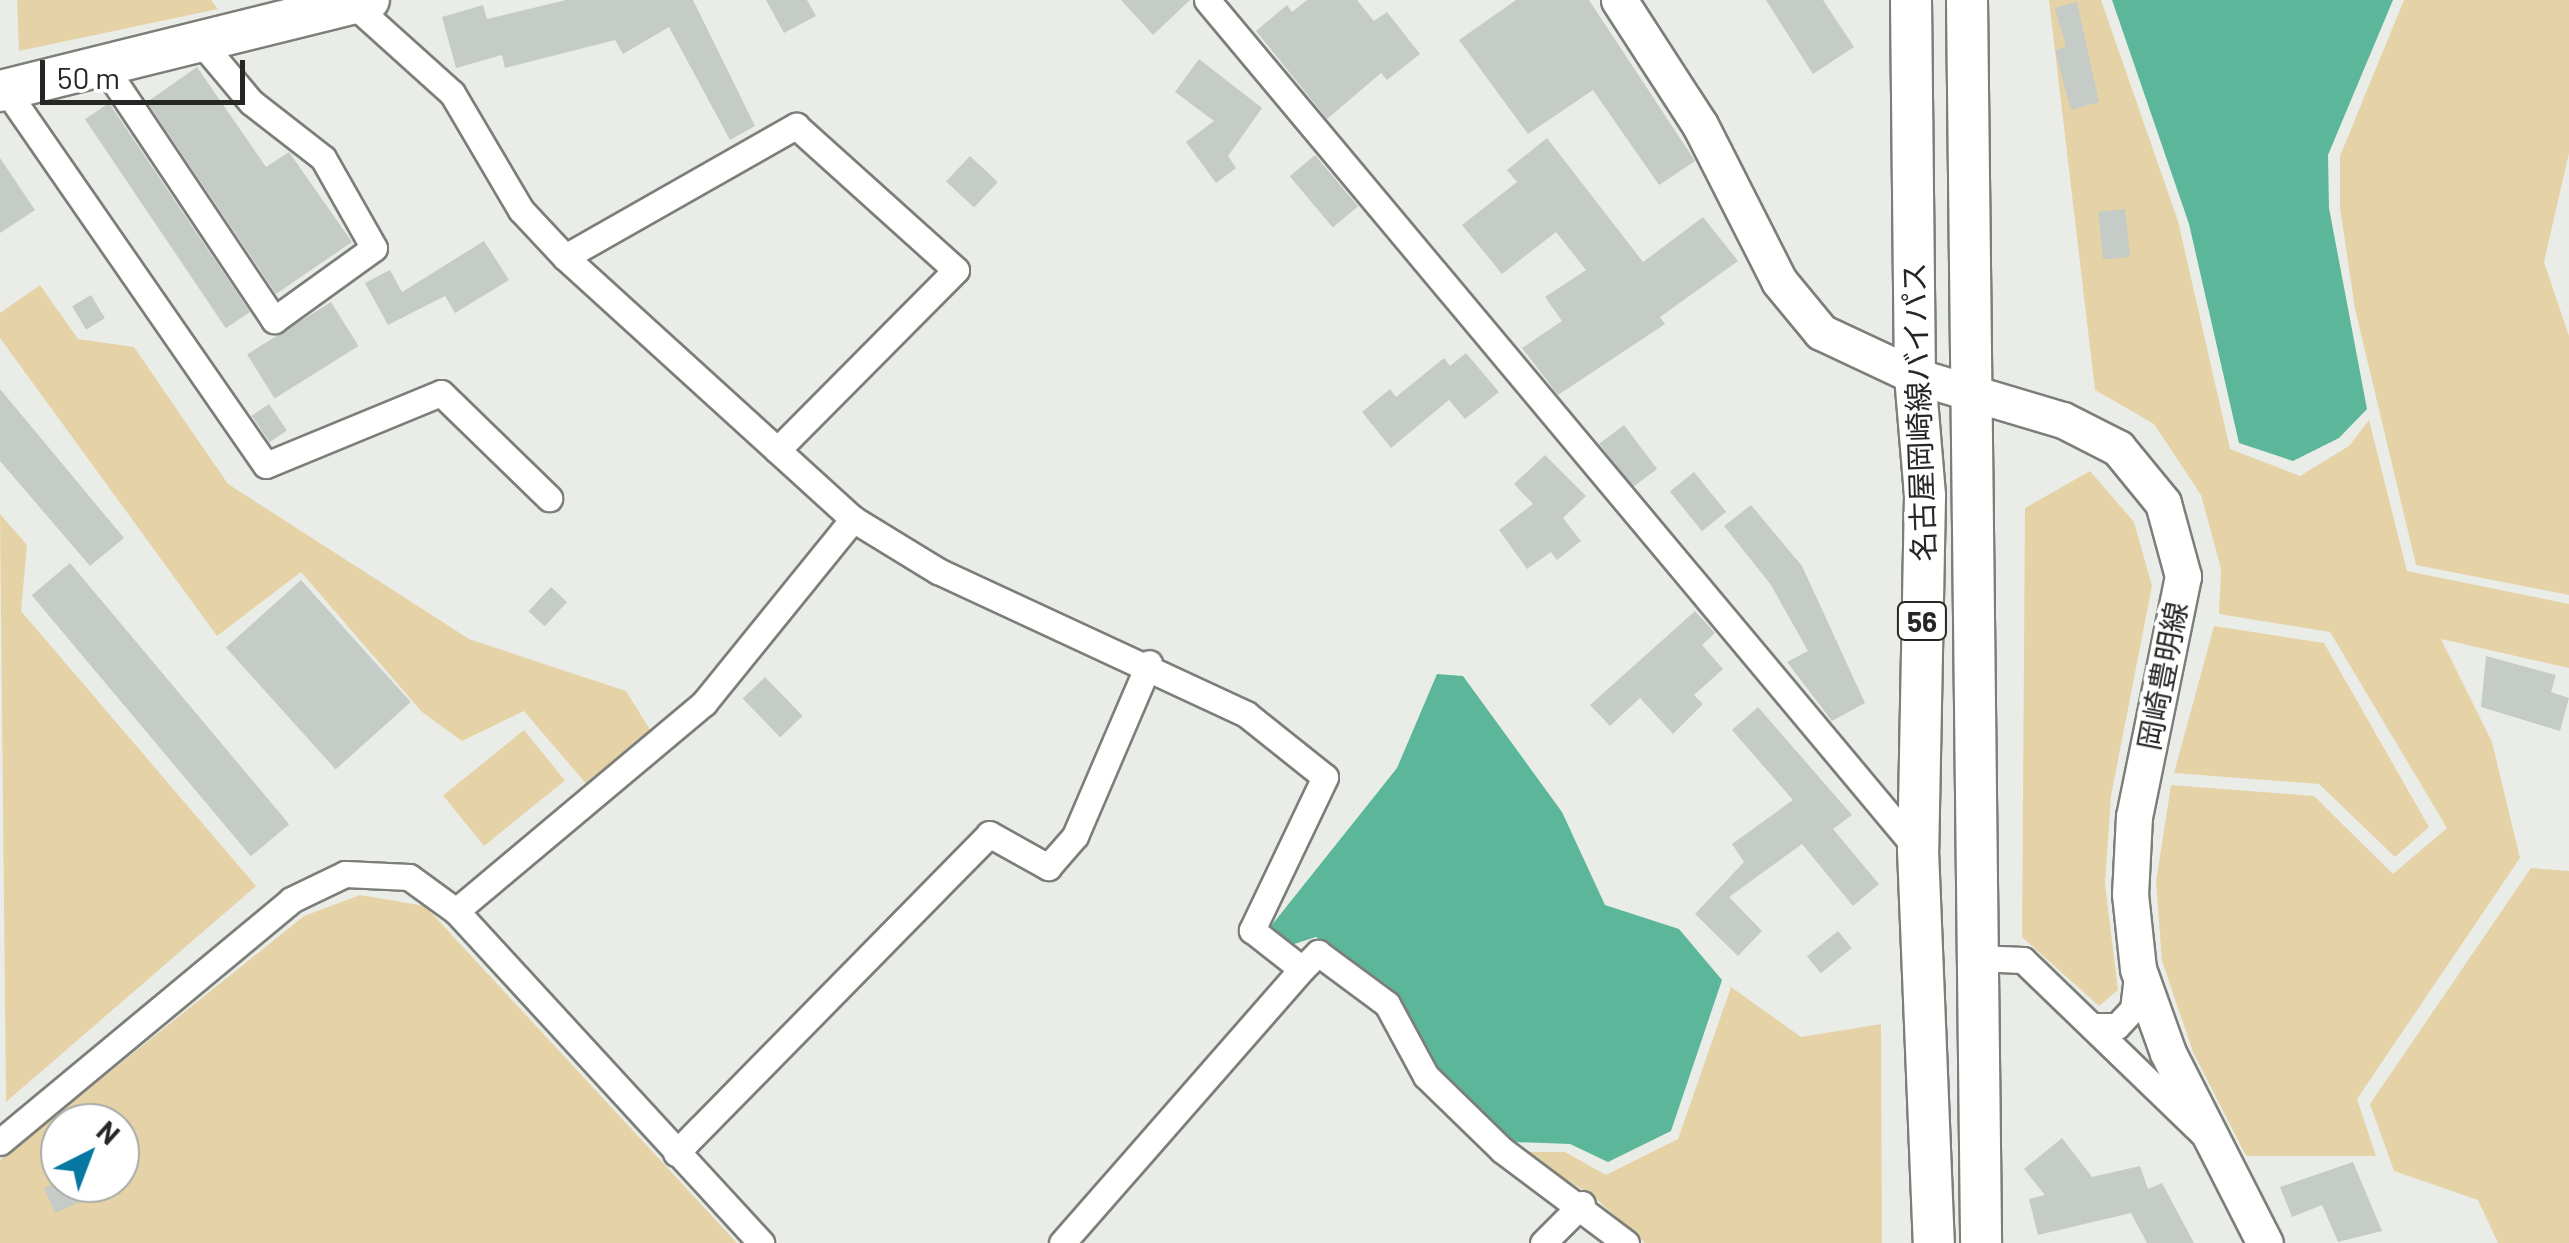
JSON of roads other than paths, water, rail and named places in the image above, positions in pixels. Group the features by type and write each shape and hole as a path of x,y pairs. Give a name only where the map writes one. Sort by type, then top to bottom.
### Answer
{"main road":[{"name":"岡崎豊明線","path":"1619,0 1700,125 1779,280 1821,332 1915,376 2064,420 2118,448 2163,503 2183,576 2134,816 2130,894 2138,969 2211,1142 2265,1243"},
{"name":"名古屋岡崎線バイパス","path":"1911,0 1915,376 1925,496 1918,850 1934,1243"},
{"name":"名古屋岡崎線バイパス","path":"1968,0 1982,1243"},
{"path":"3,90 200,41 289,9 361,2"}],"street":[{"path":"1207,0 1918,850"},
{"path":"361,2 452,93 521,210 565,256 853,519 938,571 1149,662 1246,714 1324,777 1252,930 1302,969"},
{"path":"104,66 274,320 374,248 323,158 251,102 200,41"},
{"path":"3,90 266,465 441,393 549,498"},
{"path":"565,256 796,126 956,270 777,450"},
{"path":"456,911 704,703 853,519"},
{"path":"676,1154 989,834 1048,867 1075,836 1149,662"},
{"path":"3,1131 292,900 345,874 409,878 456,911 762,1243"},
{"path":"1062,1243 1318,953 1386,1004 1426,1076 1502,1150 1582,1204 1626,1243"},
{"path":"1976,958 2023,960 2211,1142"},
{"path":"2093,1026 2117,1026 2133,1009 2138,969"},
{"path":"1543,1243 1582,1204"}]}
